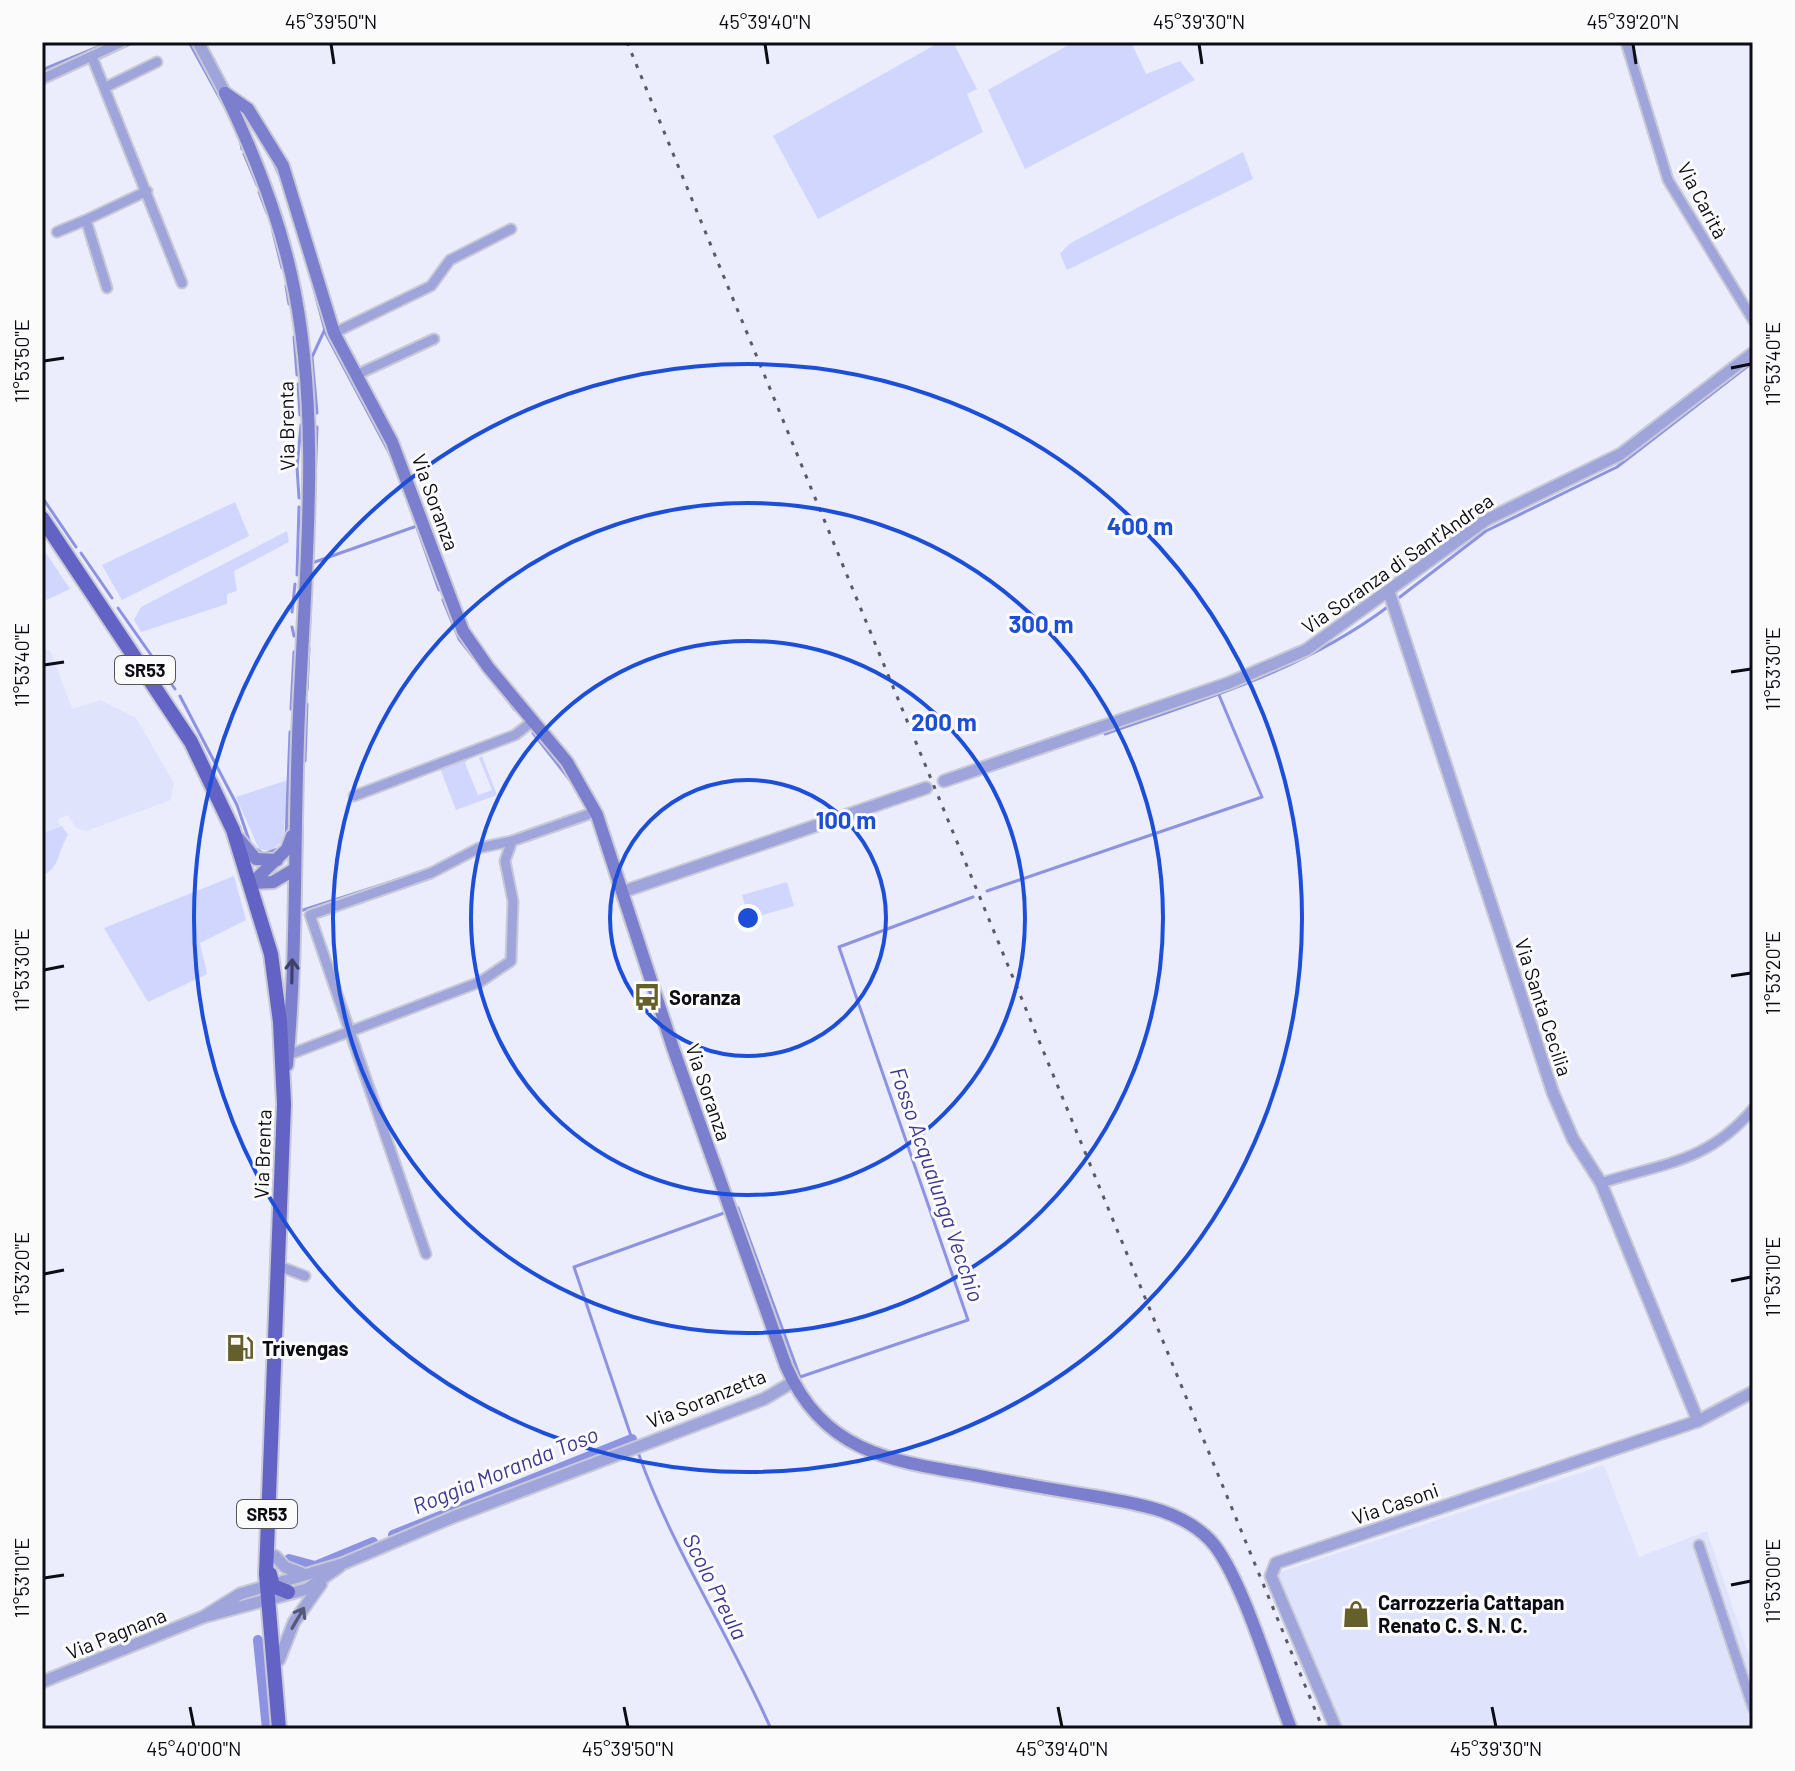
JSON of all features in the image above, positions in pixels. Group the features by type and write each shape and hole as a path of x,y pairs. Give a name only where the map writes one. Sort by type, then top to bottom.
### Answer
{"main road":[{"name":"Via Soranza","path":"225,93 248,109 283,166 334,333 392,442 463,631 576,775 595,812 672,1046 793,1382"},
{"name":"Via Brenta","path":"225,93 274,211 292,276 304,354 308,439 273,1441 275,1556 269,1627 281,1729"},
{"name":"SR53","path":"42,518 191,742 233,830 252,883 278,992 284,1104"},
{"name":"Via Brenta","path":"252,883 287,849 295,829"},
{"path":"233,830 256,859 277,860"},
{"path":"252,883 273,882 295,869"},
{"name":"Via Soranzetta","path":"793,1382 823,1423 858,1448 917,1466 1141,1504 1174,1515 1210,1541 1233,1577 1291,1729"},
{"name":"Via Brenta","path":"273,1441 267,1506 281,1729"},
{"path":"272,1592 275,1663 280,1680"}],"street":[{"path":"42,79 122,42"},
{"name":"Via Brenta","path":"198,42 225,93"},
{"name":"Via Carità","path":"1626,42 1668,180 1753,320"},
{"path":"92,57 182,283"},
{"path":"106,87 157,62"},
{"path":"57,232 147,191"},
{"path":"86,220 107,288"},
{"path":"334,333 431,286 450,260 511,229"},
{"path":"356,375 434,339"},
{"name":"Via Soranza di Sant'Andrea","path":"944,781 1271,666 1327,637 1495,515 1621,454 1753,353"},
{"name":"Via Santa Cecilia","path":"1389,592 1553,1093 1573,1139 1601,1183 1698,1421"},
{"path":"354,796 515,735 533,721"},
{"path":"622,892 926,788"},
{"path":"426,1254 310,915 431,873 479,848 512,841 595,812"},
{"path":"288,1055 480,982 511,961 513,901 505,861 512,841"},
{"path":"1601,1183 1703,1152 1730,1134 1753,1109"},
{"path":"279,1266 305,1276"},
{"name":"Via Soranzetta","path":"272,1592 302,1574 342,1564 468,1511 764,1399 793,1382"},
{"path":"1698,1421 1753,1392"},
{"name":"Via Casoni","path":"1336,1729 1271,1576 1276,1563 1698,1421"},
{"path":"1699,1545 1753,1708"},
{"path":"275,1556 285,1567 302,1574"},
{"name":"Via Soranzetta","path":"272,1592 307,1589 342,1564"},
{"path":"279,1660 294,1622 323,1580"},
{"name":"Via Pagnana","path":"203,1617 243,1609 272,1592"},
{"name":"Via Pagnana","path":"42,1682 203,1617 240,1594 272,1592"},
{"path":"243,1609 257,1614 269,1627"}],"shaded area":[{"path":"940,42 953,42 977,89 967,94 983,132 818,219 773,136"},
{"path":"1074,42 1131,42 1146,74 1180,61 1195,80 1025,169 988,90"},
{"path":"1243,152 1253,179 1067,270 1060,254 1069,244"},
{"path":"235,502 249,536 122,600 102,565"},
{"path":"287,531 289,542 234,571 237,591 227,594 227,604 141,632 134,620 141,607"},
{"path":"42,547 70,589 42,602"},
{"path":"42,647 51,652 72,709 100,700 136,718 174,783 171,800 86,831 76,828 68,815 58,819 60,826 42,833"},
{"path":"482,756 497,795 456,810 440,768 470,757 465,763 478,795 492,790 479,758"},
{"path":"288,780 283,841 271,851 259,849 236,797"},
{"path":"62,826 68,835 53,868 42,876 42,833"},
{"path":"234,876 246,920 200,943 207,974 148,1002 104,928"},
{"path":"787,882 794,906 749,919 742,895"},
{"path":"1604,1465 1639,1557 1707,1531 1753,1667 1753,1729 1343,1729 1278,1573"}],"waterway":[{"path":"42,70 110,42"},
{"path":"100,58 134,42"},
{"path":"189,42 239,133 242,149"},
{"path":"244,154 257,185"},
{"path":"271,157 281,179"},
{"path":"259,192 267,213"},
{"path":"273,232 282,268"},
{"path":"310,274 326,334 391,456"},
{"path":"286,286 289,304"},
{"path":"317,413 312,357 325,329"},
{"path":"294,337 297,375"},
{"name":"Fosso Acqualunga Vecchio","path":"1400,597 1486,531 1617,467 1753,362"},
{"path":"298,384 300,415"},
{"path":"299,498 297,467 301,425"},
{"path":"315,483 317,427"},
{"path":"401,482 439,590"},
{"path":"42,497 76,547"},
{"path":"297,575 299,507"},
{"path":"312,563 414,527"},
{"path":"81,553 112,598"},
{"path":"292,612 295,584"},
{"path":"443,600 459,639 515,710"},
{"name":"Fosso Acqualunga Vecchio","path":"1105,734 1253,681 1323,648 1389,606"},
{"path":"118,608 175,689"},
{"path":"309,637 310,615"},
{"path":"292,627 294,636"},
{"path":"307,690 309,648"},
{"path":"291,709 294,652"},
{"name":"Fosso Acqualunga Vecchio","path":"987,891 1262,797 1219,695"},
{"path":"180,696 237,805 251,846 264,854 281,848"},
{"path":"305,761 307,704"},
{"path":"286,838 290,732"},
{"path":"533,733 570,780"},
{"path":"301,888 302,830"},
{"path":"300,911 406,877"},
{"name":"Fosso Acqualunga Vecchio","path":"738,1208 800,1377 968,1320 839,947 973,897"},
{"name":"Fosso Acqualunga Vecchio","path":"632,1439 574,1267 724,1213"},
{"name":"Roggia Moranda Toso","path":"393,1535 632,1439"},
{"name":"Scolo Preula","path":"639,1455 668,1525 771,1729"},
{"name":"Roggia Moranda Toso","path":"289,1559 315,1566 373,1542"},
{"name":"Roggia Moranda Toso","path":"258,1640 267,1729"}],"railway":[{"path":"627,42 1323,1729"}],"place":[{"name":"Soranza","path":"647,997"},
{"name":"Trivengas","path":"240,1348"},
{"name":"Carrozzeria Cattapan Renato C. S. N. C.","path":"1356,1614"}]}
